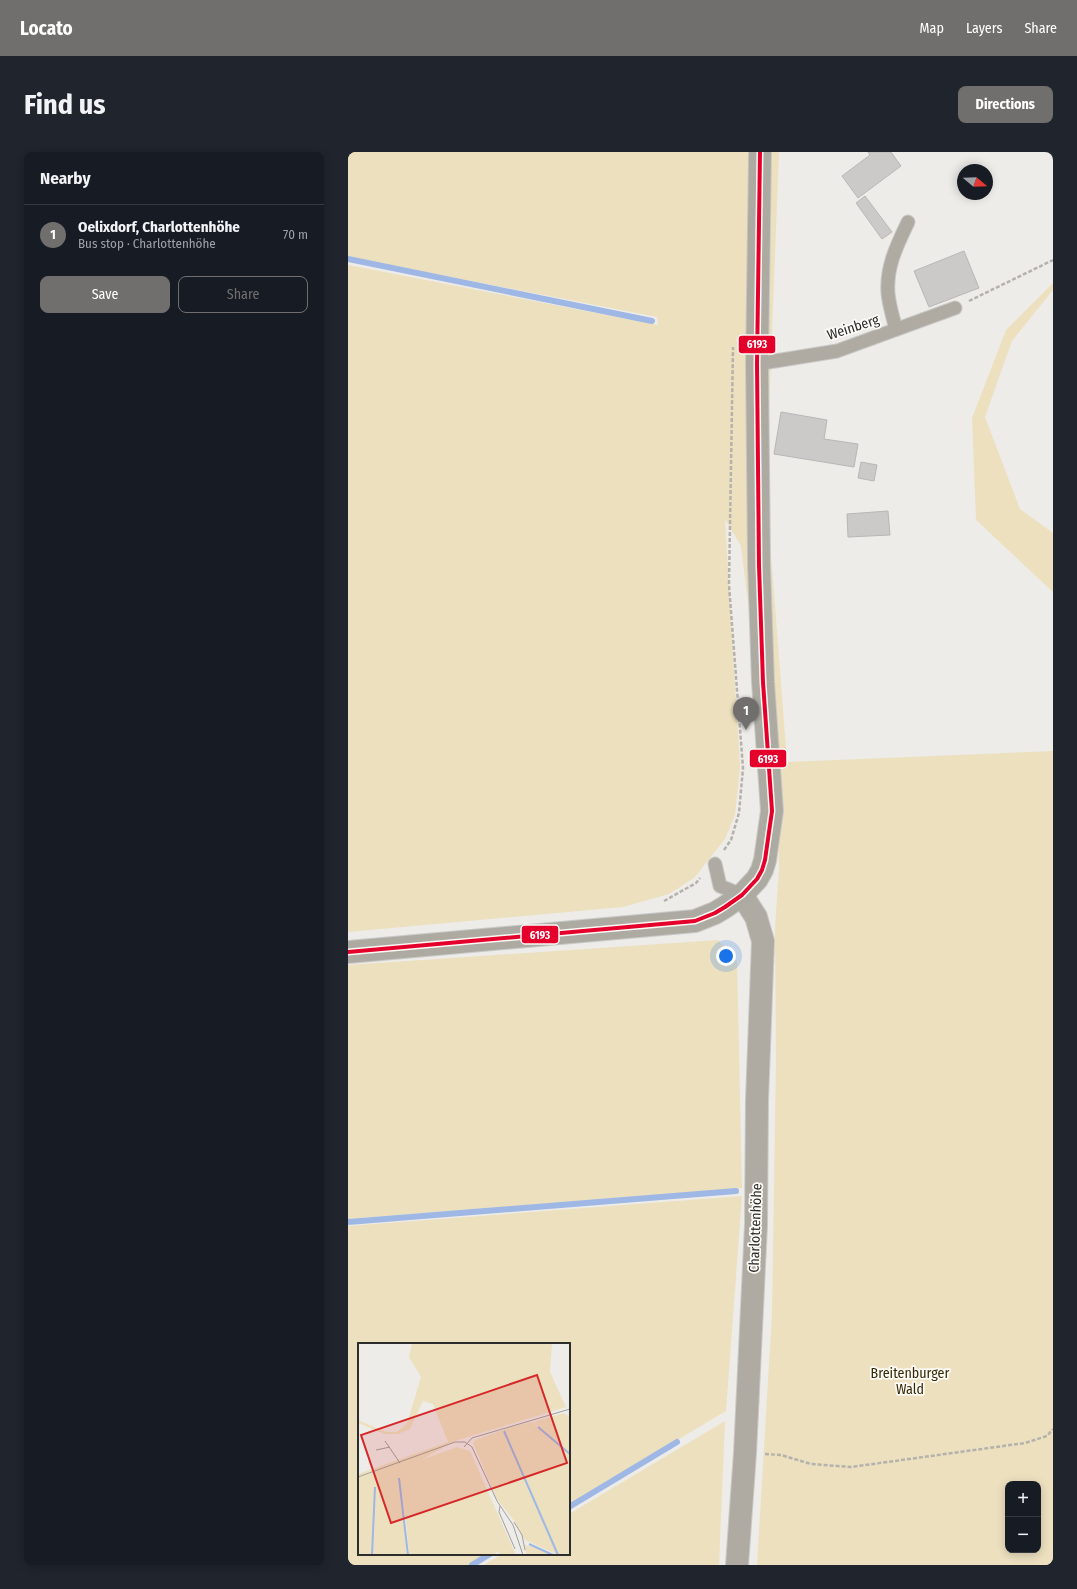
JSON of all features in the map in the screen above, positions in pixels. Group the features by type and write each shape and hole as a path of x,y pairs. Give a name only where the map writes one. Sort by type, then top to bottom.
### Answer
{"main road":[{"path":"348,952 695,921 715,913 742,895 757,879 762,870 765,860 772,811 763,682 759,566 757,364 760,152"}],"street":[{"name":"Charlottenhöhe","path":"737,1565 745,1453 756,1225 757,1100 763,941 756,917 742,895"}],"lane":[{"path":"896,329 888,294 888,271 895,248 908,222"},
{"name":"Weinberg","path":"757,364 837,351 955,308"},
{"path":"715,864 720,886 742,895"}],"path":[{"path":"955,308 1053,260"},
{"path":"715,864 731,840 739,813 743,768 729,585 733,347"},
{"path":"745,1453 781,1455 812,1464 851,1467 1025,1443 1047,1436 1053,1429"}],"green space":[{"name":"Breitenburger Wald","path":"348,152 779,152 766,488 787,762 1053,751 1053,1565 757,1565 772,1314 776,1059 775,928 779,868 778,810 759,693 741,546 725,519 740,767 735,815 725,839 694,878 669,894 623,907 348,932 348,265 658,325 657,317 348,257"},
{"path":"1053,283 1053,290 1012,341 985,417 1020,509 1053,533 1053,592 976,520 972,418 1006,330"},
{"path":"718,940 737,961 742,1188 348,1219 348,965"},
{"path":"742,1196 726,1411 570,1504 570,1343 358,1343 358,1555 485,1555 469,1565 348,1565 348,1226"},
{"path":"725,1421 719,1565 484,1565 500,1555 570,1555 570,1513"}],"building":[{"path":"868,152 891,152 901,166 858,198 842,176 870,155"},
{"path":"865,196 892,232 882,239 856,203"},
{"path":"964,251 979,288 929,307 914,271"},
{"path":"781,412 827,420 824,439 858,444 854,467 774,454"},
{"path":"861,462 877,465 874,481 858,478"},
{"path":"888,511 890,535 848,537 847,514"}],"waterway":[{"path":"348,259 652,321"},
{"path":"348,1222 736,1191"},
{"path":"570,1506 677,1442"},
{"path":"472,1565 488,1555"}],"transit line":[{"name":"6193","path":"348,952 695,921 715,913 742,895 757,879 762,870 765,860 772,811 763,682 759,566 757,364 760,152"}],"place":[{"name":"Oelixdorf, Charlottenhöhe","path":"746,730"}]}
